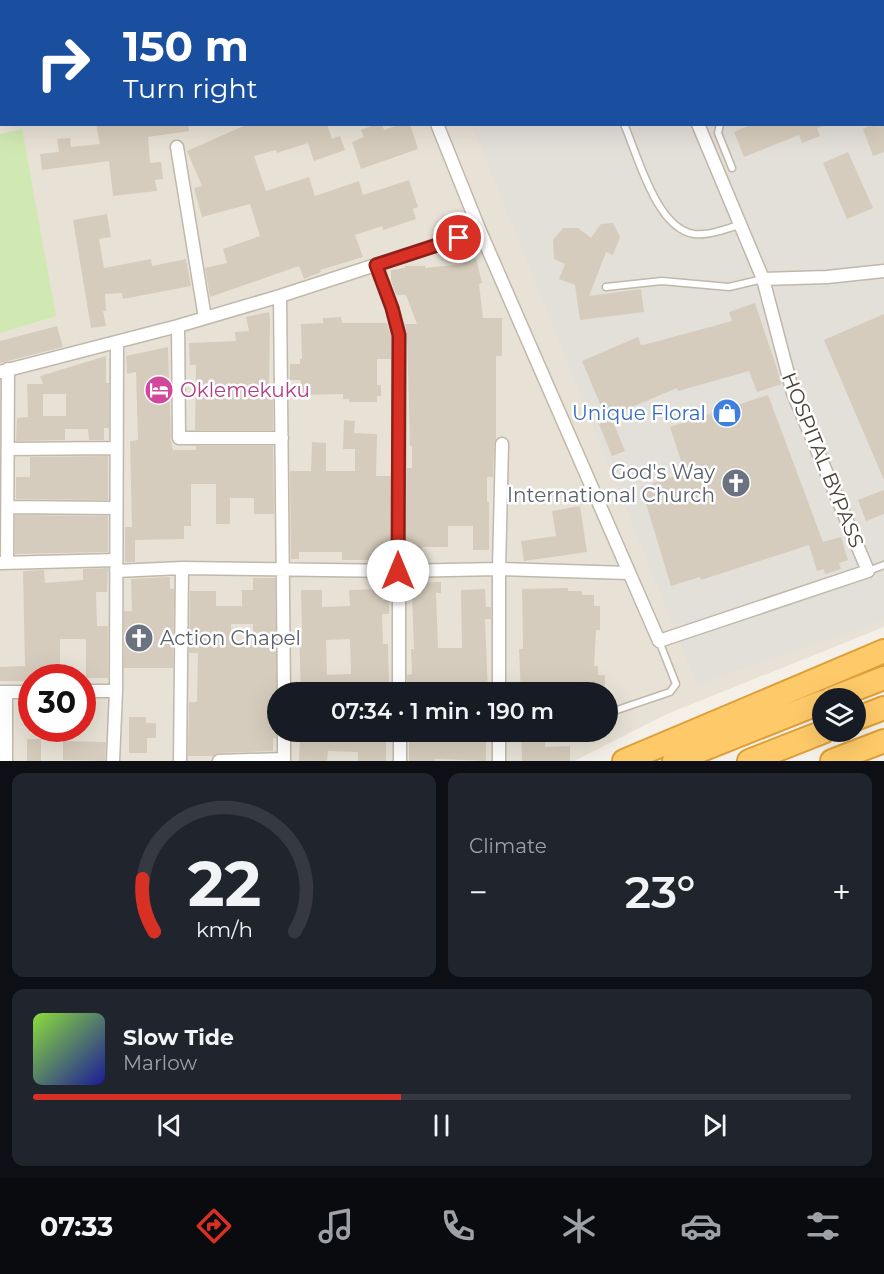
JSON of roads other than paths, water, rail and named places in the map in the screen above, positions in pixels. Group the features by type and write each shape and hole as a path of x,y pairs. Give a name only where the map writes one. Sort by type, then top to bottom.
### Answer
{"highway":[{"path":"624,761 884,651"},
{"path":"858,688 884,678"},
{"path":"674,761 812,706"},
{"path":"866,715 884,708"},
{"path":"749,761 812,736"},
{"path":"832,761 884,741"}],"street":[{"path":"438,126 480,231 659,641"},
{"name":"HOSPITAL BYPASS","path":"659,641 868,572 793,393 763,279 699,126"},
{"path":"177,147 205,318"},
{"path":"480,231 280,296 178,326 4,370 8,449 8,507 4,563 283,570 499,569 628,573"},
{"path":"376,265 399,335 399,682"},
{"path":"763,279 827,277 884,271"},
{"path":"280,296 284,682"},
{"path":"178,326 179,438 282,438"},
{"path":"113,761 116,691 117,342"},
{"path":"499,682 502,444"},
{"path":"8,449 116,448"},
{"path":"8,507 116,508"},
{"path":"180,761 182,568"},
{"path":"96,691 116,691"},
{"path":"3,692 6,761"},
{"path":"219,761 284,760 284,742"},
{"path":"400,742 400,761"},
{"path":"499,742 499,761"}],"lane":[{"path":"625,126 659,209 676,227 696,234 709,234 740,225"},
{"path":"720,126 718,133 732,168"},
{"path":"709,151 723,146"},
{"path":"606,287 662,281 729,287 763,279"},
{"name":"HOSPITAL BYPASS","path":"868,572 884,566"},
{"path":"618,710 670,692 676,684 659,641"}],"place":[{"name":"Oklemekuku","path":"159,390"},
{"name":"Unique Floral","path":"727,413"},
{"name":"God's Way International Church","path":"736,483"},
{"name":"Action Chapel","path":"139,638"}]}
